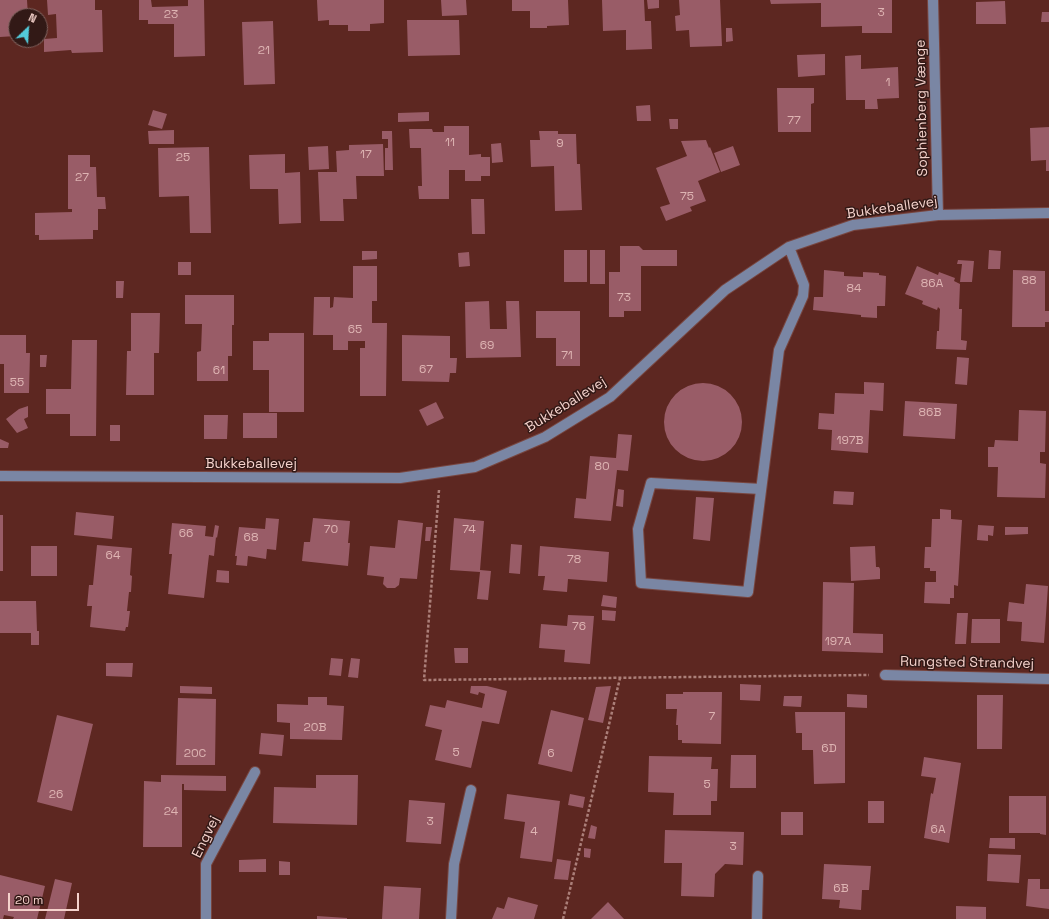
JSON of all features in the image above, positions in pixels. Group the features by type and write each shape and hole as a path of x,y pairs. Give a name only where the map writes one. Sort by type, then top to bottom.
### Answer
{"street":[{"name":"Sophienberg Vænge","path":"934,0 938,215"},
{"name":"Bukkeballevej","path":"0,476 400,478 475,467 545,437 610,397 726,290 789,248 853,225 938,215 1049,213"},
{"path":"761,489 651,483 638,529 641,583 748,592 779,350 803,296 804,285 789,248"},
{"name":"Rungsted Strandvej","path":"885,675 1049,678"},
{"name":"Engvej","path":"206,919 206,864 255,772"},
{"path":"451,919 454,864 471,790"},
{"path":"757,919 758,876"}],"path":[{"path":"441,472 424,680 885,675"},
{"path":"563,919 620,678"}],"building":[{"path":"0,0 27,0 28,8 8,8 8,36 0,37"},
{"path":"47,0 95,0 95,10 102,10 103,52 72,53 71,50 44,52 44,48 48,48 48,39 57,38 56,14 48,15"},
{"path":"139,0 151,0 152,7 188,6 188,0 204,0 205,56 174,57 174,24 148,24 148,20 139,20"},
{"path":"317,0 384,0 384,23 370,24 370,31 348,31 348,25 329,25 329,20 318,21"},
{"path":"441,0 466,0 467,15 442,16"},
{"path":"512,0 568,0 569,25 547,26 547,28 530,28 530,11 512,11"},
{"path":"602,0 644,0 645,21 651,21 652,49 626,50 626,30 603,31"},
{"path":"647,0 659,0 659,8 648,9"},
{"path":"679,0 720,0 722,46 690,47 689,30 676,31 675,16 680,15"},
{"path":"770,0 892,0 892,33 862,33 862,26 821,27 821,3 771,4"},
{"path":"1005,1 1006,24 976,24 976,2"},
{"path":"1042,12 1049,12 1049,22 1041,22"},
{"path":"407,20 459,20 460,55 408,56"},
{"path":"273,21 275,84 244,85 242,22"},
{"path":"726,28 732,28 733,41 726,42"},
{"path":"825,54 825,75 798,77 797,55"},
{"path":"861,55 861,69 898,67 899,98 877,99 878,109 865,109 865,100 846,100 845,56"},
{"path":"777,88 814,88 814,103 811,104 811,132 778,132"},
{"path":"650,105 651,121 637,121 636,106"},
{"path":"153,110 167,114 162,129 148,125"},
{"path":"429,112 429,121 398,122 398,113"},
{"path":"669,119 678,119 678,129 670,129"},
{"path":"444,126 469,126 469,155 481,154 481,157 490,157 490,176 481,176 481,181 465,181 465,170 449,170 449,199 419,199 418,186 422,186 421,148 410,148 409,129 432,129 433,132 444,132"},
{"path":"1049,127 1049,171 1046,171 1046,160 1031,161 1030,128"},
{"path":"174,130 174,144 149,144 148,131"},
{"path":"382,131 392,131 393,170 385,170 385,148 388,148 388,139 382,139"},
{"path":"539,131 558,131 558,134 576,134 577,164 580,164 582,210 555,211 554,166 531,167 530,140 540,140"},
{"path":"706,140 720,172 698,181 706,201 690,207 692,211 666,221 660,207 670,204 656,168 687,156 681,141"},
{"path":"501,143 503,162 492,163 491,144"},
{"path":"383,144 384,176 356,176 357,199 343,199 344,221 320,221 318,172 337,172 336,151 349,150 349,145"},
{"path":"328,146 329,169 309,170 308,147"},
{"path":"733,146 740,165 721,172 714,153"},
{"path":"209,147 211,233 190,233 189,196 159,197 158,148"},
{"path":"285,154 285,173 300,172 301,223 279,224 278,189 250,189 249,155"},
{"path":"68,155 90,155 90,167 96,167 97,197 105,197 106,209 98,209 98,230 93,230 93,239 39,240 39,235 35,235 35,213 72,212 72,209 68,209"},
{"path":"471,199 484,199 485,234 472,234"},
{"path":"620,246 639,246 643,250 677,250 677,266 641,266 641,311 624,311 624,317 609,317 609,272 620,272"},
{"path":"564,250 587,250 587,282 564,282"},
{"path":"590,250 605,250 605,284 590,284"},
{"path":"989,250 1001,251 1000,269 988,269"},
{"path":"362,251 377,251 377,259 362,260"},
{"path":"469,252 470,266 459,267 458,253"},
{"path":"958,260 974,261 972,282 960,282 962,264 957,264"},
{"path":"178,262 191,262 191,275 178,275"},
{"path":"353,266 377,266 377,301 372,301 372,323 387,323 386,396 360,396 360,348 365,348 365,341 348,341 348,350 333,350 333,335 313,335 314,297 330,297 330,308 333,307 334,297 353,298"},
{"path":"917,266 938,275 939,272 955,278 954,281 960,284 959,309 962,309 961,340 967,341 966,350 936,349 940,309 938,307 937,310 922,304 923,301 905,294"},
{"path":"824,270 844,272 844,276 863,277 863,272 879,273 879,275 886,276 885,306 877,306 877,318 813,310 814,297 823,297"},
{"path":"1013,270 1045,271 1045,311 1049,311 1049,322 1045,322 1045,327 1012,327"},
{"path":"116,281 124,281 123,298 116,298"},
{"path":"185,295 234,295 232,356 228,356 228,381 197,381 197,352 201,351 202,324 185,324"},
{"path":"489,301 490,329 507,329 506,301 519,301 521,357 466,358 465,302"},
{"path":"536,311 580,311 580,366 556,366 556,338 536,338"},
{"path":"131,313 160,313 159,353 154,353 154,395 126,395 127,351 131,351"},
{"path":"269,333 304,333 304,412 269,412 269,370 253,370 253,341 269,341"},
{"path":"0,335 26,335 26,353 30,353 29,393 4,393 4,364 0,364"},
{"path":"402,335 450,336 450,358 457,358 456,373 450,373 449,382 402,381"},
{"path":"72,340 97,340 96,436 70,436 70,414 46,414 46,389 71,389"},
{"path":"40,355 47,355 46,367 40,367"},
{"path":"957,357 969,358 967,385 955,384"},
{"path":"864,382 884,383 883,411 870,410 868,453 831,450 832,430 818,429 819,413 834,414 835,393 864,394"},
{"path":"703,383 718,386 730,395 739,407 742,422 739,437 730,449 718,458 703,461 688,458 676,449 667,437 664,422 667,407 676,395 688,386"},
{"path":"905,401 957,404 955,439 903,436"},
{"path":"436,402 444,418 427,426 419,410"},
{"path":"28,406 28,417 24,419 28,428 17,433 6,419 19,409"},
{"path":"1019,410 1046,411 1045,452 1040,452 1040,463 1046,464 1045,498 997,497 998,467 988,467 988,447 994,447 995,440 1018,441"},
{"path":"243,413 277,413 277,438 243,438"},
{"path":"204,415 228,415 227,439 204,439"},
{"path":"110,425 120,425 120,441 110,441"},
{"path":"618,434 632,435 628,471 617,470 611,521 574,518 576,498 586,499 590,456 616,458"},
{"path":"0,439 9,443 8,448 0,448"},
{"path":"618,489 624,490 623,507 616,506"},
{"path":"834,491 854,492 853,505 833,504"},
{"path":"696,497 714,498 710,541 693,539"},
{"path":"940,509 951,510 951,519 962,520 958,586 954,585 954,598 950,598 950,604 924,603 925,582 936,582 936,571 930,571 930,568 924,568 925,547 931,547 932,519 940,519"},
{"path":"76,512 114,516 112,539 74,535"},
{"path":"0,515 3,515 3,571 0,571"},
{"path":"266,518 279,519 276,550 267,549 266,559 248,556 247,566 236,565 237,556 235,556 239,527 265,529"},
{"path":"313,518 350,521 348,566 302,561 304,542 310,542"},
{"path":"454,518 484,521 480,570 491,571 488,600 477,599 480,572 450,570"},
{"path":"398,520 423,523 417,579 400,578 399,585 395,588 387,588 383,584 384,577 367,575 370,546 395,548"},
{"path":"172,523 206,526 205,536 213,537 215,525 219,526 214,556 209,555 204,598 168,594 172,554 169,554"},
{"path":"978,525 994,526 993,536 988,535 988,541 977,540"},
{"path":"426,527 432,527 430,541 425,541"},
{"path":"1005,527 1028,527 1028,534 1005,535"},
{"path":"511,544 522,545 520,574 509,573"},
{"path":"97,545 132,548 130,575 132,576 131,592 129,592 127,611 130,611 128,627 126,627 125,631 90,627 92,606 87,606 89,585 93,585"},
{"path":"31,546 57,546 57,576 31,576"},
{"path":"540,546 609,552 607,582 568,579 567,592 543,590 545,576 538,576"},
{"path":"875,546 876,567 879,567 880,569 880,579 851,581 850,547"},
{"path":"217,570 229,571 229,583 216,582"},
{"path":"823,582 854,583 853,633 883,634 883,653 822,651"},
{"path":"1026,584 1048,586 1044,643 1021,641 1022,622 1007,621 1009,602 1024,604"},
{"path":"603,595 617,597 616,608 601,606"},
{"path":"0,601 36,601 39,645 31,645 31,633 0,633"},
{"path":"602,610 616,611 615,621 602,620"},
{"path":"957,613 968,613 966,644 955,644"},
{"path":"568,615 594,616 590,664 564,662 565,650 539,648 541,624 567,626"},
{"path":"972,619 1000,619 1000,643 971,643"},
{"path":"454,648 468,648 468,663 455,663"},
{"path":"331,658 343,659 341,676 329,675"},
{"path":"351,658 360,659 358,678 348,677"},
{"path":"106,663 133,663 132,677 106,676"},
{"path":"740,684 761,685 760,701 740,700"},
{"path":"180,686 212,687 212,694 180,693"},
{"path":"471,686 487,686 507,691 499,724 482,721 471,768 435,760 442,730 425,726 430,705 445,708 447,700 482,708 485,694 479,692 478,695 470,693"},
{"path":"611,686 603,723 588,720 596,687"},
{"path":"683,692 722,692 721,744 682,743 682,740 678,740 678,725 676,725 677,709 666,709 666,694 683,694"},
{"path":"847,694 867,695 867,708 847,707"},
{"path":"977,695 1003,695 1002,749 977,749"},
{"path":"784,696 802,696 801,707 783,706"},
{"path":"308,697 327,697 327,705 344,706 342,740 290,739 290,723 277,722 277,704 308,705"},
{"path":"178,698 216,699 215,765 176,765"},
{"path":"551,710 584,718 572,772 538,764"},
{"path":"795,712 845,712 845,783 814,784 813,750 802,750 802,733 796,733"},
{"path":"57,715 93,724 72,811 37,802"},
{"path":"261,733 284,735 282,756 259,754"},
{"path":"731,755 756,755 756,788 730,788"},
{"path":"649,756 712,757 711,769 718,769 717,801 711,801 711,815 673,815 674,793 648,792"},
{"path":"924,757 961,763 949,843 924,838 931,793 933,794 936,778 921,776"},
{"path":"161,775 226,776 226,791 184,790 184,784 182,784 182,847 143,847 144,781 161,782"},
{"path":"316,775 358,775 357,825 273,823 274,787 316,788"},
{"path":"507,794 560,801 552,862 520,858 525,822 504,819"},
{"path":"570,794 585,797 583,808 568,805"},
{"path":"1009,796 1046,796 1046,835 1040,833 1009,833"},
{"path":"409,800 445,803 441,844 406,842"},
{"path":"868,801 884,801 884,823 868,823"},
{"path":"781,812 803,812 803,835 781,835"},
{"path":"591,825 597,827 595,839 588,838"},
{"path":"665,830 744,832 743,865 725,864 715,874 714,897 681,896 682,863 664,863"},
{"path":"990,838 1015,838 1015,849 989,848"},
{"path":"584,848 591,849 590,858 584,857"},
{"path":"988,854 1021,855 1019,883 987,881"},
{"path":"266,859 266,872 239,872 239,860"},
{"path":"557,859 571,861 568,880 554,879"},
{"path":"279,861 290,862 290,875 279,875"},
{"path":"824,864 871,866 869,890 862,890 861,910 839,908 840,900 822,899"},
{"path":"0,875 45,886 37,919 13,919 14,917 4,915 3,919 0,919"},
{"path":"55,879 72,883 64,919 45,919"},
{"path":"1028,879 1040,879 1040,889 1049,889 1049,909 1026,906"},
{"path":"384,886 421,888 419,919 382,919"},
{"path":"508,897 538,905 534,919 492,919 497,907 504,909"},
{"path":"608,902 624,919 591,919"},
{"path":"956,906 986,907 986,919 956,919"},
{"path":"317,916 347,918 347,919 317,919"}]}
